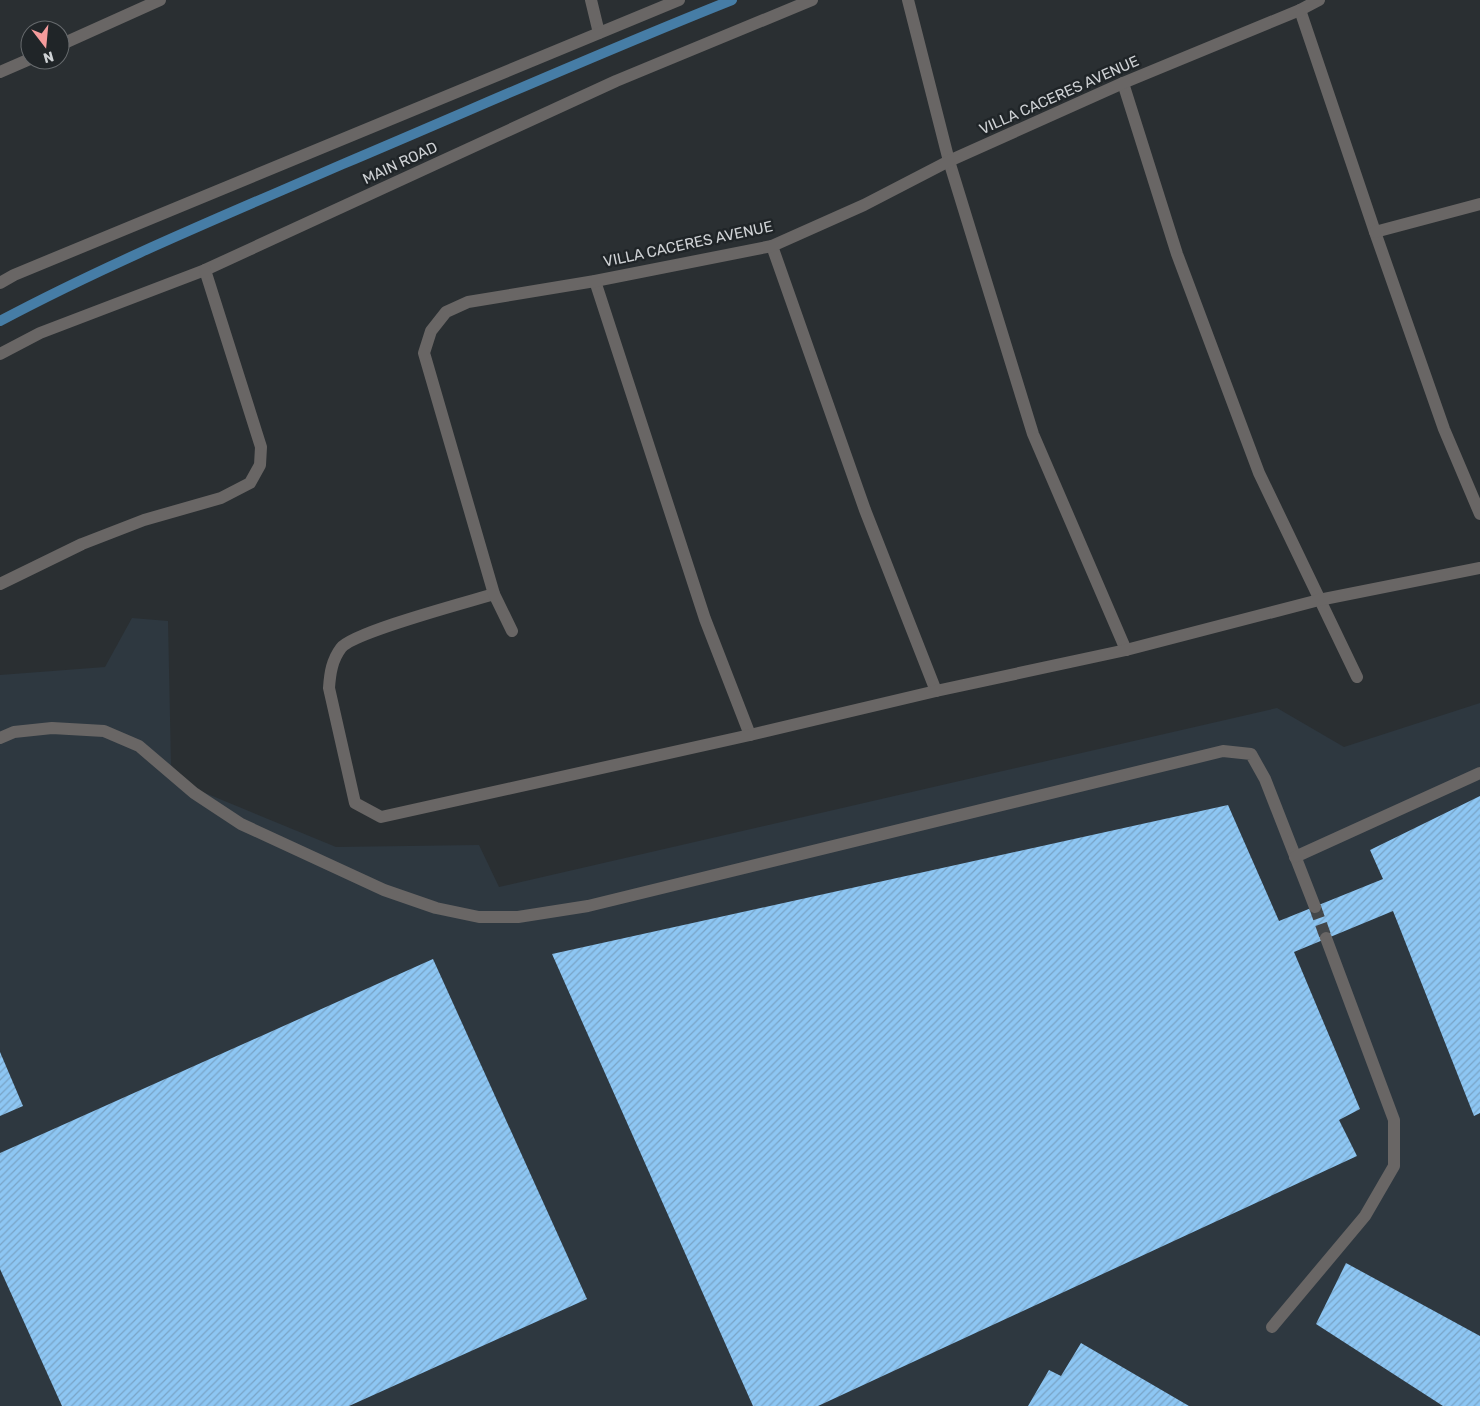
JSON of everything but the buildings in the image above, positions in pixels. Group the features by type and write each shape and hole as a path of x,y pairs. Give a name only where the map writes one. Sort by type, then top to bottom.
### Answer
{"street":[{"path":"70,40 160,0"},
{"path":"591,0 600,33"},
{"path":"0,283 23,271 678,0"},
{"name":"MAIN ROAD","path":"0,354 40,334 205,270 616,81 812,0"},
{"path":"908,0 949,161 1033,434 1126,650"},
{"name":"VILLA CACERES AVENUE","path":"512,631 494,594 424,353 431,331 446,312 468,302 595,281 772,246 864,205 949,161 1123,83 1320,0"},
{"path":"1300,10 1444,428 1480,514"},
{"path":"0,72 20,63"},
{"path":"1123,83 1177,254 1259,473 1357,677"},
{"path":"1375,232 1480,204"},
{"path":"772,246 865,510 936,691"},
{"path":"0,584 82,544 144,520 221,498 250,483 260,465 261,446 205,270"},
{"path":"595,281 705,619 750,735"},
{"path":"494,594 373,631 342,646 330,669 329,688 356,803 381,817 750,735 936,691 1126,650 1319,600 1480,568"},
{"path":"0,738 14,732 52,728 104,731 139,746 194,794 241,824 384,890 436,908 479,917 518,918 588,906 1223,752 1251,754 1265,779 1315,907"},
{"path":"1295,856 1480,773"},
{"path":"1272,1327 1365,1216 1394,1166 1394,1120 1326,938"}],"shaded area":[{"path":"132,618 168,621 171,765 193,788 336,847 479,845 499,887 1277,708 1344,747 1480,703 1480,1406 0,1406 0,675 105,667"}],"waterway":[{"path":"0,321 84,279 213,220 586,60 732,0"}],"tunnel":[{"path":"1315,907 1326,938"}]}
